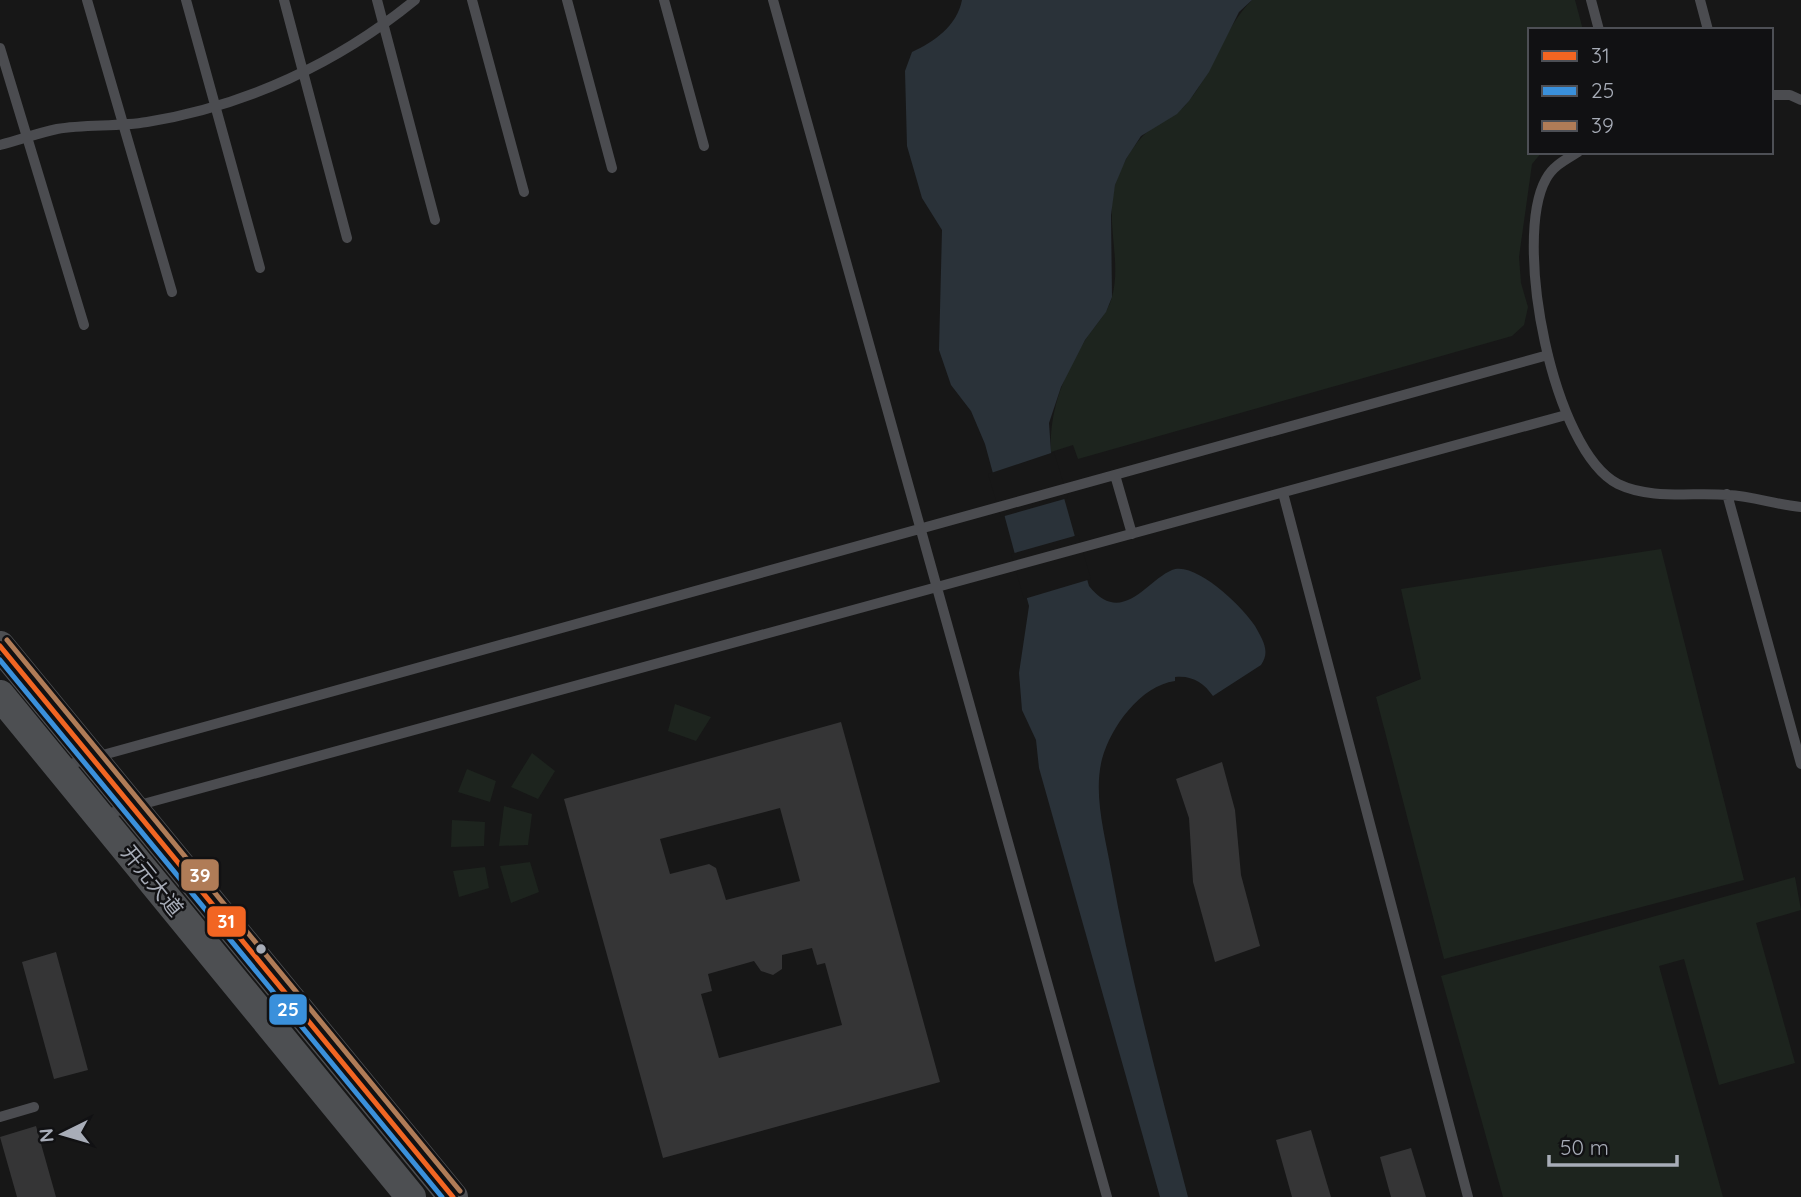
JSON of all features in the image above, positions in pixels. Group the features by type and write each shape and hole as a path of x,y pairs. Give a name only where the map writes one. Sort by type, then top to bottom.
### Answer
{"main road":[{"name":"开元大道","path":"0,646 453,1197"},
{"name":"开元大道","path":"0,695 411,1197"}],"lane":[{"path":"87,0 172,292"},
{"path":"186,0 260,268"},
{"path":"284,0 346,238"},
{"path":"377,0 435,220"},
{"path":"0,145 57,129 123,125 215,106 303,72 383,25 415,0"},
{"path":"472,0 524,192"},
{"path":"567,0 612,169"},
{"path":"664,0 704,146"},
{"path":"773,0 1107,1197"},
{"path":"1591,0 1598,28"},
{"path":"1700,0 1707,28"},
{"path":"0,48 84,325"},
{"path":"1773,95 1790,95 1801,100"},
{"path":"1574,154 1557,165 1546,179 1539,196 1534,257 1548,355 1566,415 1597,469 1618,484 1644,492 1727,495 1801,507"},
{"path":"59,767 1548,355"},
{"path":"99,816 1566,415"},
{"path":"1115,475 1132,534"},
{"path":"1283,493 1468,1197"},
{"path":"1727,495 1801,764"},
{"path":"0,1118 34,1107"}],"shaded area":[{"path":"962,0 1252,0 1239,12 1209,72 1189,101 1177,114 1141,136 1126,159 1115,185 1111,215 1112,297 1106,312 1085,340 1061,387 1049,423 1051,452 1089,586 1101,598 1123,602 1133,598 1172,570 1193,572 1218,588 1241,608 1263,640 1265,650 1261,665 1213,696 1197,681 1187,677 1175,677 1175,681 1162,684 1139,699 1112,734 1102,759 1100,773 1101,815 1119,911 1188,1197 1160,1197 1039,768 1036,740 1022,710 1019,673 1029,606 985,444 971,411 951,385 939,350 942,230 922,198 907,146 905,71 912,52 950,25"},
{"path":"1252,0 1575,0 1582,28 1528,28 1528,154 1540,154 1532,164 1519,257 1521,283 1528,307 1524,325 1512,336 1078,459 1073,445 1051,452 1052,423 1064,381 1076,355 1104,315 1112,297 1115,270 1112,199 1122,166 1145,134 1187,103"},
{"path":"1661,549 1744,880 1444,959 1376,697 1421,679 1401,589"},
{"path":"675,704 711,717 696,741 668,731"},
{"path":"532,753 555,771 538,799 511,787"},
{"path":"467,769 496,781 490,802 458,792"},
{"path":"504,806 532,814 528,845 499,846"},
{"path":"452,820 485,822 484,846 451,847"},
{"path":"530,862 539,892 511,903 500,866"},
{"path":"485,867 489,888 459,897 453,871"},
{"path":"1795,877 1801,910 1756,923 1795,1063 1719,1085 1684,959 1659,966 1723,1197 1503,1197 1441,976"}],"pier":[{"path":"1054,452 1068,498 1001,517 988,474"},
{"path":"1078,535 1091,579 1024,599 1011,554"}],"building":[{"path":"841,722 940,1082 663,1158 564,799","holes":["780,808 800,881 726,900 716,868 709,864 670,874 660,839","812,948 817,965 825,963 842,1025 719,1058 701,994 712,991 708,974 754,961 761,971 773,975 782,969 782,955"]},
{"path":"1222,762 1235,810 1241,875 1260,946 1215,962 1193,882 1189,818 1176,779"},
{"path":"56,952 88,1070 54,1079 22,962"},
{"path":"36,1126 56,1197 17,1197 0,1137"},
{"path":"1311,1130 1331,1197 1292,1197 1276,1140"},
{"path":"1411,1148 1426,1197 1391,1197 1380,1157"}],"transit line":[{"name":"39","path":"7,640 460,1191"},
{"name":"31","path":"0,646 453,1197"},
{"name":"25","path":"0,660 442,1197"}]}
